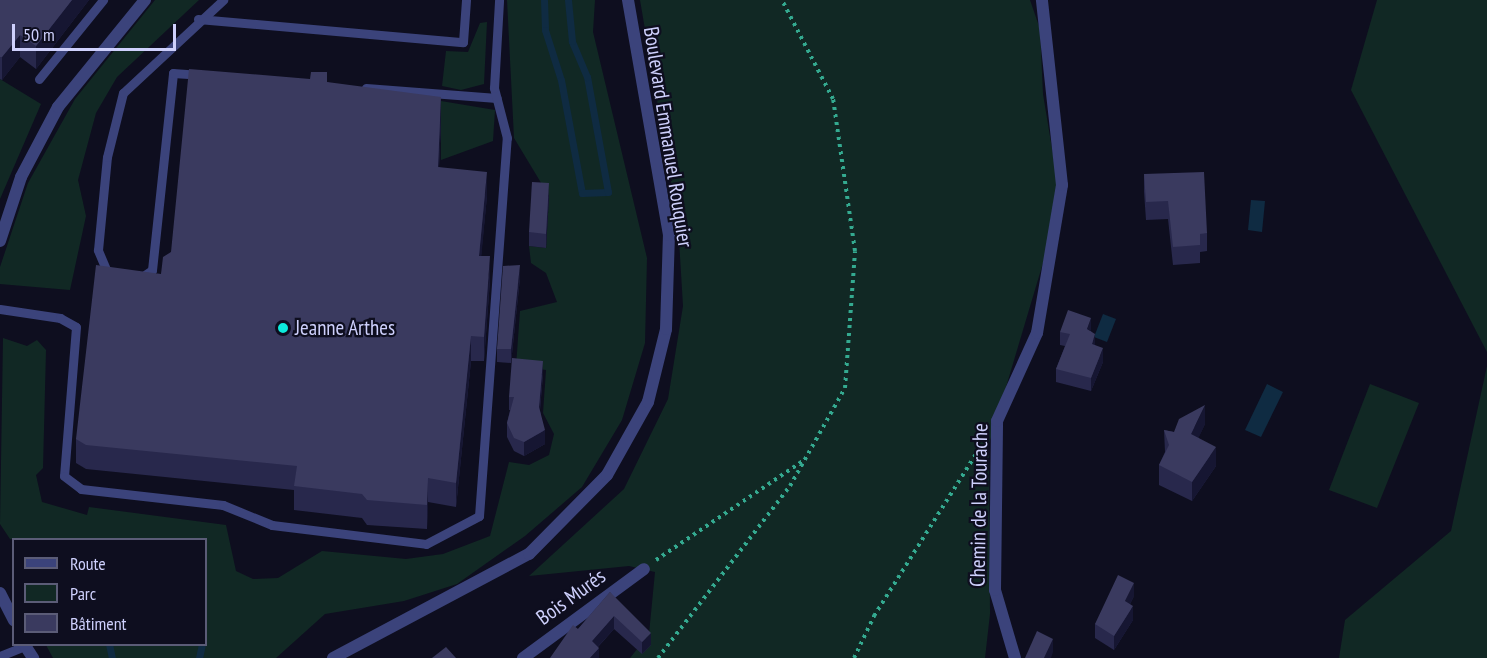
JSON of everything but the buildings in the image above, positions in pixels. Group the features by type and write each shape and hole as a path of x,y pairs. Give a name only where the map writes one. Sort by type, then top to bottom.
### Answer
{"street":[{"path":"0,241 21,177 58,107 145,0"},
{"name":"Boulevard Emmanuel Rouquier","path":"333,658 530,554 607,475 648,402 666,329 669,235 628,0"},
{"name":"Chemin de la Tourache","path":"1016,658 995,590 997,421 1036,333 1062,185 1042,0"},
{"name":"Bois Murés","path":"524,658 644,569"},
{"path":"0,593 12,617"}],"lane":[{"path":"39,79 103,0"},
{"path":"116,276 104,274 98,250 107,157 123,93 198,19 223,0"},
{"path":"198,19 463,42 466,0"},
{"path":"0,309 60,318 76,327 64,476 81,489 223,505 272,525 426,544 479,516 507,138 497,98 499,0"},
{"path":"127,277 138,279 152,270 173,73 208,75"},
{"path":"358,87 497,98"},
{"path":"0,656 23,646"}],"path":[{"path":"658,658 805,460 844,388 855,251 832,99 782,0"},
{"path":"854,658 874,616 997,421"},
{"path":"644,569 805,460"}],"green space":[{"path":"155,0 199,0 117,77 96,113 78,180 86,216 70,290 0,284 0,267 28,183 75,99"},
{"path":"507,0 595,0 593,32 647,258 645,343 622,420 582,487 525,536 457,584 404,601 325,614 276,658 53,658 47,646 207,646 207,538 10,539 0,524 3,338 27,346 37,340 46,350 43,468 36,475 42,502 87,515 89,507 226,525 236,571 253,579 278,578 322,551 406,559 443,554 490,536 509,462 529,465 549,455 554,434 543,413 546,370 516,366 520,311 557,302 546,273 531,263 529,246 546,248 549,196 514,138"},
{"path":"640,0 1030,0 1040,29 1043,94 1058,185 1054,226 989,444 990,614 985,658 630,658 649,634 655,572 629,566 529,576 624,489 668,399 683,306 678,223"},
{"path":"1377,0 1487,0 1487,352 1351,90"},
{"path":"487,22 484,84 461,90 442,86 446,51 468,52 480,23"},
{"path":"0,79 41,104 0,199"},
{"path":"441,101 495,110 493,141 441,160"},
{"path":"1487,366 1487,658 1339,658 1345,620 1451,531"},
{"path":"1370,384 1419,403 1377,508 1329,490"}],"water":[{"path":"1251,200 1265,201 1262,232 1248,230"},
{"path":"1103,314 1116,319 1107,342 1094,337"},
{"path":"1267,384 1283,392 1261,437 1245,430"}],"waterway":[{"path":"544,0 545,30 561,80 582,193 608,192 587,77 572,41 568,0"},
{"path":"109,646 112,658"},
{"path":"199,658 202,646"}],"place":[{"name":"Jeanne Arthes","path":"283,328"}]}
